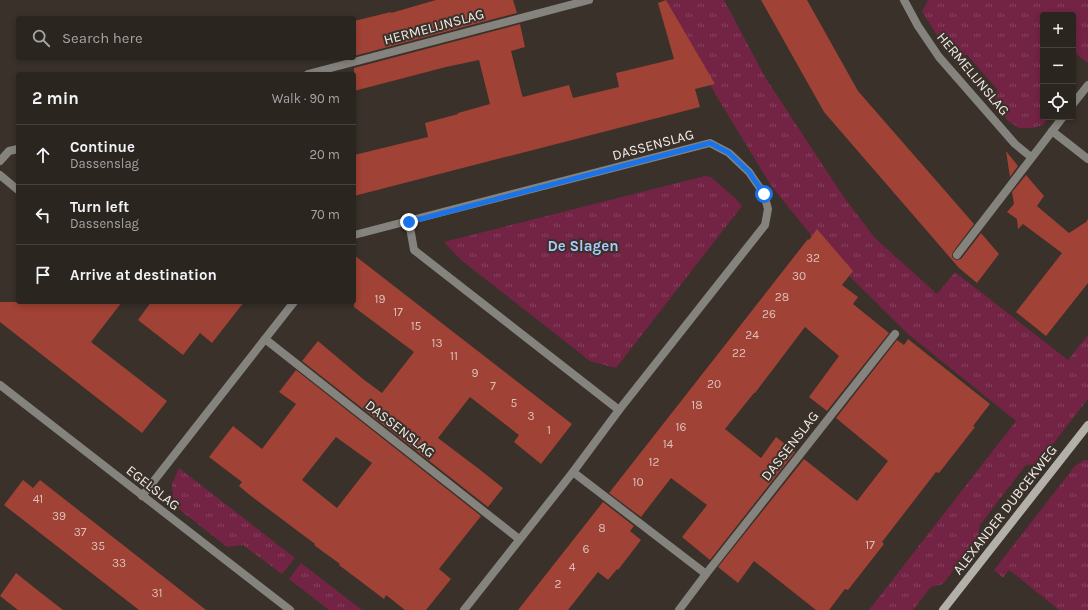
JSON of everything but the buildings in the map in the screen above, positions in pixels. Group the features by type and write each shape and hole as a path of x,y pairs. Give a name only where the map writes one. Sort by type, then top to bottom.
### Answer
{"street":[{"name":"HERMELIJNSLAG","path":"316,72 589,0"},
{"name":"HERMELIJNSLAG","path":"904,0 918,26 939,56 1015,144 1032,157"},
{"path":"1076,100 1088,85"},
{"path":"957,255 1061,120"},
{"path":"1052,131 1088,160"},
{"name":"DASSENSLAG","path":"356,235 710,143 729,153 749,172 764,194 768,209 765,225 464,610"},
{"path":"0,161 9,152 16,150"},
{"path":"0,175 16,188"},
{"path":"409,222 414,250 619,410"},
{"path":"142,496 292,304"},
{"name":"DASSENSLAG","path":"679,610 895,334"},
{"name":"DASSENSLAG","path":"265,339 518,539"},
{"name":"EGELSLAG","path":"0,385 290,610"},
{"name":"ALEXANDER DUBCEKWEG","path":"943,610 1088,425"},
{"path":"572,472 706,574"}],"green space":[{"path":"666,0 724,0 765,77 843,196 875,238 937,294 955,272 1068,360 1088,335 1088,399 1038,463 1025,466 980,525 978,538 943,584 931,587 913,610 869,610 1016,421 908,334 825,252 772,187 714,92"},
{"path":"928,0 1088,0 1088,63 1076,54 1076,12 1040,12 1040,120 1047,120 1043,125 1032,128 1019,128 1008,121 995,103 997,89 967,55 953,56 922,12"},
{"path":"705,176 711,177 742,206 616,368 590,361 461,260 444,242"},
{"path":"1084,460 1088,460 1088,610 1059,610 1009,570 1003,578 994,570 1075,466"},
{"path":"179,468 295,558 282,574 243,545 227,547 180,510 173,498 172,484"},
{"path":"301,563 362,610 329,610 289,579"}],"district":[{"name":"De Slagen","path":"583,246"}],"route":[{"path":"409,222 710,143 729,153 749,172 764,194"}]}
